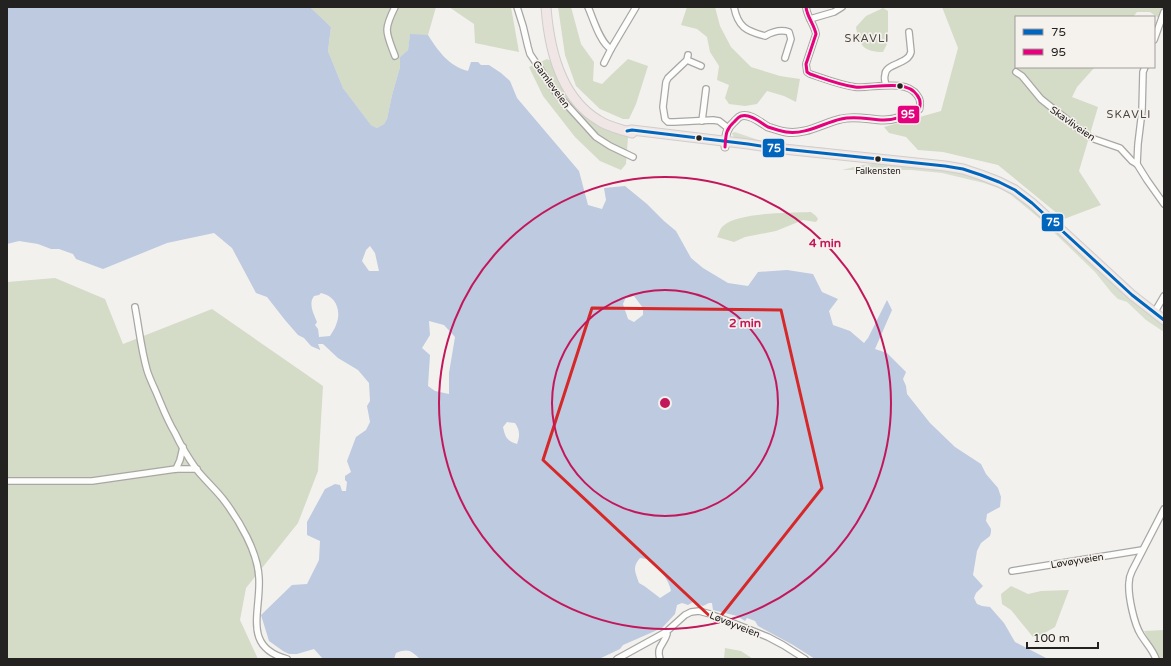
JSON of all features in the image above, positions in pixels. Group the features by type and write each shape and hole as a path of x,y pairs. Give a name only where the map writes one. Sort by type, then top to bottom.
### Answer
{"main road":[{"path":"546,7 554,55 565,83 573,97 587,112 608,126 637,135 656,138 725,144 754,149 774,148 945,166 963,169 981,175 1015,190 1032,203 1132,295 1164,320"}],"street":[{"path":"395,7 388,20 387,27 387,35 395,56"},
{"name":"Gamleveien","path":"517,7 530,54 557,94 596,137 610,146 633,157"},
{"path":"588,7 603,42 611,49"},
{"path":"604,63 636,7"},
{"path":"734,7 737,19 751,32 765,36 773,32 789,32 791,39 785,58"},
{"path":"725,144 728,128 740,116 753,118 775,129 795,132 808,130 835,120 847,118 888,120 899,118 918,109 920,100 915,92 910,89 895,85 856,87 833,82 807,72 806,64 816,34 807,14 806,7"},
{"path":"810,19 834,12 842,7"},
{"path":"1155,37 1164,12"},
{"path":"886,85 884,74 887,69 906,59 910,55 909,32"},
{"path":"701,66 688,57 668,78 666,82 664,107 665,120 668,122 713,120 719,121 728,128"},
{"path":"1137,164 1142,111 1143,72 1145,68"},
{"name":"Skavliveien","path":"1016,72 1022,76 1041,99 1080,130 1094,139 1120,148 1132,161 1137,164 1164,204"},
{"path":"702,121 706,89"},
{"path":"1157,308 1164,296"},
{"path":"135,307 147,371 174,432 197,469 223,498 232,511 246,536 255,558 259,573 260,589 256,625 258,636 262,645 268,651 287,659"},
{"path":"176,469 183,447"},
{"path":"7,481 92,482 176,469 197,469"},
{"path":"1156,659 1155,654 1136,626 1128,585 1132,571 1164,509"},
{"name":"Løvøyveien","path":"1012,571 1142,550"},
{"name":"Løvøyveien","path":"617,659 666,632 685,615 691,612 699,611 768,637 805,659"},
{"name":"Løvøyveien","path":"660,659 659,649 667,634 666,632"}],"highlighted area":[{"path":"592,308 781,310 822,488 716,622 543,460"}],"green space":[{"path":"310,7 436,7 428,35 410,35 408,50 400,57 400,67 387,119 384,124 377,128 371,125 343,88 328,51 331,27"},
{"path":"449,7 511,7 519,52 475,43 474,24"},
{"path":"558,7 571,7 581,44 594,62 593,81 602,84 628,59 648,66 636,104 629,119 623,119 600,109 576,86 565,55"},
{"path":"687,7 715,7 720,26 731,47 751,67 780,76 800,79 796,102 784,96 767,91 757,104 745,106 729,104 725,98 729,85 717,80 719,66 710,52 707,37 697,29 681,25"},
{"path":"942,7 1164,7 1164,23 1150,12 1137,12 1134,16 1015,16 1015,68 1094,68 1077,87 1072,97 1098,107 1079,171 1101,205 1064,219 998,165 943,152 918,150 906,137 889,133 884,127 941,111 958,48"},
{"path":"883,8 888,11 888,42 883,52 871,51 864,47 861,43 856,27 866,16"},
{"path":"547,59 551,61 564,90 583,115 601,127 628,137 626,164 621,170 600,161 575,137 543,96 529,67"},
{"path":"735,132 764,142 826,148 825,150 735,139 732,133"},
{"path":"883,163 954,169 974,175 1018,196 1084,254 1087,260 1164,324 1164,332 1146,320 1127,302 1118,299 1095,272 1039,218 1011,195 1001,189 984,183 942,173 911,170 842,170 862,165"},
{"path":"811,212 818,219 816,222 803,220 776,231 745,237 734,242 717,237 723,226 730,221 740,218 764,214"},
{"path":"55,278 105,299 123,344 212,309 323,386 318,471 298,523 246,588 240,620 258,659 7,659 7,282"},
{"path":"1011,586 1028,594 1041,591 1069,590 1055,627 1043,634 1033,637 1011,610 1002,604 1001,594"},
{"path":"1164,630 1164,659 1158,659 1144,631"},
{"path":"725,648 741,651 753,659 724,659"}],"water":[{"path":"7,7 310,7 331,27 328,51 343,88 371,125 377,128 384,124 387,119 400,67 400,57 408,50 410,34 428,35 440,52 455,66 468,71 471,62 478,62 481,65 489,65 510,81 517,98 579,171 588,205 602,209 606,200 604,188 625,186 676,231 691,258 703,268 728,283 748,286 758,272 787,270 813,274 822,292 838,299 829,311 833,325 850,331 864,343 887,300 892,310 875,349 887,353 906,372 903,379 907,394 930,423 955,447 981,464 986,474 998,488 1001,497 1000,507 987,514 986,521 991,529 990,536 981,543 977,551 973,575 983,586 976,593 974,598 977,604 990,607 1004,623 1015,642 1048,659 815,659 758,626 755,621 747,618 745,621 737,616 713,610 712,603 703,606 693,602 688,605 682,603 677,605 675,614 662,628 623,645 620,649 599,659 420,659 410,651 404,651 396,653 394,659 323,659 314,649 297,654 289,654 269,641 261,615 292,585 307,584 319,560 320,541 307,535 307,522 325,489 335,484 340,485 342,491 346,491 347,482 345,480 345,476 351,472 347,461 356,437 366,430 370,422 367,406 370,401 369,383 358,370 338,358 323,344 318,344 320,350 311,346 304,338 298,335 267,297 256,293 232,248 214,233 167,243 103,269 76,259 73,254 59,249 51,249 38,244 19,241 7,244","holes":["370,246 375,253 379,271 369,271 362,261 366,250","321,293 331,297 336,305 338,310 338,320 330,336 319,337 318,329 315,325 317,322 312,306 312,299 314,296","634,296 643,308 643,315 634,322 628,319 623,304 626,297","429,321 444,325 455,337 449,373 449,394 435,391 428,386 430,355 422,348 430,335","507,422 515,423 519,433 517,444 509,440 503,427","640,558 653,562 666,579 671,591 660,598 639,583 635,573 636,564"]}],"transit line":[{"name":"95","path":"725,147 727,131 738,118 744,115 752,117 768,127 786,132 800,132 847,118 893,119 919,109 920,102 918,97 912,90 905,87 888,85 855,87 832,82 807,72 806,64 816,34 806,7"},
{"name":"75","path":"627,131 632,130 774,148 945,166 963,169 981,175 1015,190 1032,203 1132,295 1164,320"}],"place":[{"name":"Falkensten","path":"878,159"}],"district":[{"name":"SKAVLI","path":"867,38"},
{"name":"SKAVLI","path":"1129,114"}]}
